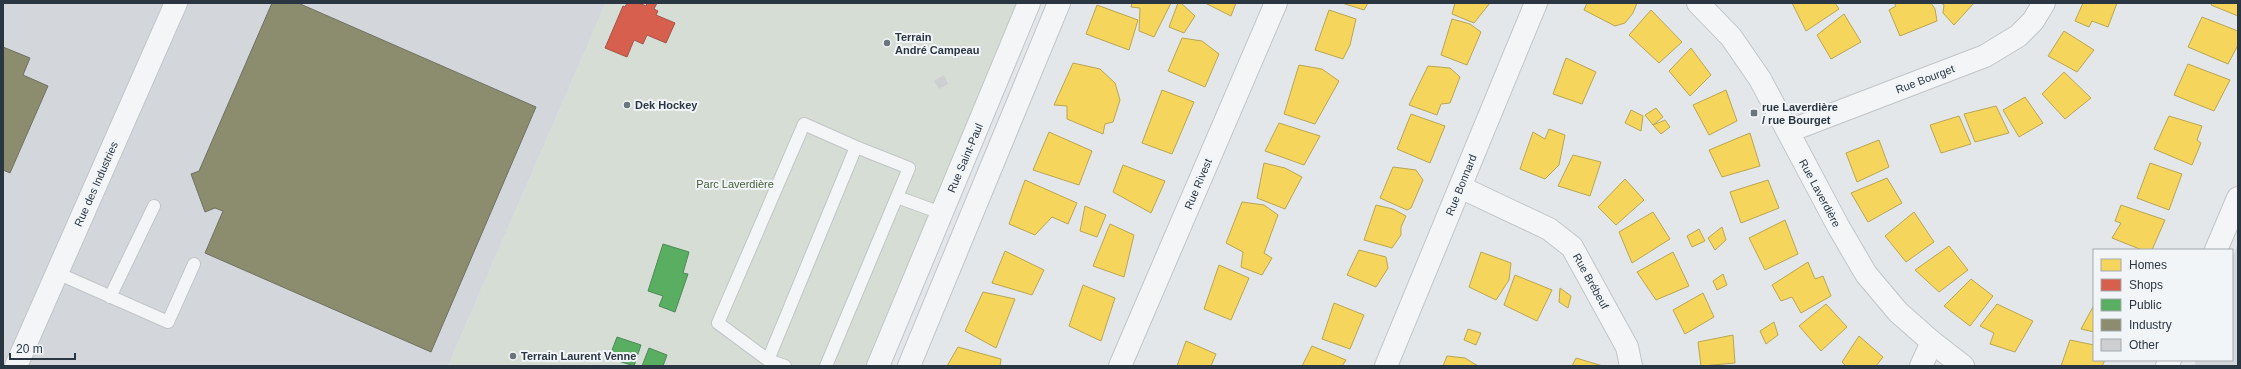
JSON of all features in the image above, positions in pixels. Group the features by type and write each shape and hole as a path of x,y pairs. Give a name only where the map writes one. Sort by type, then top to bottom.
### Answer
{"street":[{"name":"Rue des Industries","path":"16,366 176,3"},
{"name":"Rue Saint-Paul","path":"878,366 1029,3"},
{"path":"909,366 1059,3"},
{"name":"Rue Rivest","path":"1120,366 1276,3"},
{"name":"Rue Bonnard","path":"1386,366 1536,3"},
{"name":"Rue Laverdière","path":"1698,3 1731,37 1760,80 1838,226 1866,274 1898,312 1932,342 1963,366"},
{"name":"Rue Bourget","path":"1789,132 1986,56 2018,36 2033,21 2044,3"},
{"path":"994,87 1020,99"},
{"name":"Rue Brébeuf","path":"1460,187 1549,229 1572,247 1627,347 1631,366"},
{"path":"2216,249 2238,198"},
{"path":"938,221 962,237"},
{"path":"1921,366 1932,342"}],"lane":[{"path":"785,366 768,360 718,323 804,124 909,168 826,366"},
{"path":"768,360 856,147"},
{"path":"897,197 938,221"},
{"path":"110,297 154,206"},
{"path":"57,274 168,322 194,264"}],"shaded area":[{"path":"3,3 606,3 448,366 3,366"},
{"path":"2238,244 2238,366 2194,366 2196,361 2233,361 2233,256"}],"green space":[{"name":"Parc Laverdière","path":"606,3 1022,3 872,366 448,366"}],"building: Homes":[{"path":"1132,3 1171,3 1154,37 1139,31 1140,8 1131,7"},
{"path":"1178,3 1181,3 1195,16 1184,33 1169,27"},
{"path":"1205,3 1236,3 1231,16"},
{"path":"1342,3 1368,3 1364,10"},
{"path":"1455,3 1490,3 1474,23 1452,14"},
{"path":"1587,3 1637,3 1633,13 1625,23 1615,26 1584,10"},
{"path":"1792,3 1835,3 1839,9 1806,31"},
{"path":"1894,3 1931,3 1935,9 1937,21 1900,36 1889,10 1896,6"},
{"path":"1941,3 1974,3 1954,25 1943,13 1944,5"},
{"path":"2083,3 2117,3 2108,27 2092,21 2089,27 2075,21"},
{"path":"2212,3 2238,3 2238,16 2211,5"},
{"path":"1097,5 1138,20 1129,50 1086,34"},
{"path":"1329,10 1356,19 1350,45 1343,59 1315,50"},
{"path":"1651,10 1682,42 1659,63 1629,35"},
{"path":"1844,14 1861,42 1831,59 1817,35"},
{"path":"2202,17 2238,31 2238,45 2228,64 2188,47"},
{"path":"1452,19 1470,24 1481,32 1467,65 1441,55"},
{"path":"2064,31 2094,50 2077,72 2048,56"},
{"path":"1182,38 1202,41 1219,54 1205,87 1168,71"},
{"path":"1691,48 1711,75 1690,96 1669,71"},
{"path":"1566,58 1596,72 1582,104 1553,94"},
{"path":"1073,63 1100,69 1115,83 1120,100 1113,122 1105,124 1103,134 1067,119 1067,106 1054,105"},
{"path":"2188,64 2230,80 2214,111 2174,95"},
{"path":"1299,65 1322,69 1339,81 1315,124 1284,114"},
{"path":"1428,66 1450,68 1460,77 1450,103 1441,104 1437,115 1409,105"},
{"path":"2064,72 2091,98 2065,119 2042,94"},
{"path":"1162,90 1194,102 1172,154 1142,143"},
{"path":"1726,90 1737,121 1709,135 1693,105"},
{"path":"2025,97 2043,123 2019,137 2003,110"},
{"path":"1996,106 2009,133 1975,142 1964,114"},
{"path":"1656,108 1663,117 1653,125 1645,115"},
{"path":"1631,110 1643,116 1641,131 1625,123"},
{"path":"1411,114 1445,126 1430,163 1397,149"},
{"path":"1959,116 1971,144 1941,153 1930,125"},
{"path":"2169,116 2202,126 2197,140 2201,143 2192,165 2154,149"},
{"path":"1665,120 1670,127 1661,134 1653,125"},
{"path":"1279,123 1320,136 1304,165 1265,151"},
{"path":"1549,129 1565,135 1559,165 1545,179 1520,169 1533,132 1545,139"},
{"path":"1049,132 1092,151 1079,185 1033,170"},
{"path":"1750,133 1760,166 1722,177 1709,150"},
{"path":"1879,140 1889,167 1857,182 1846,153"},
{"path":"1573,155 1601,162 1590,196 1558,186"},
{"path":"1264,163 1285,168 1302,177 1285,209 1257,198"},
{"path":"2150,163 2182,174 2169,210 2137,198"},
{"path":"1123,165 1165,181 1151,213 1113,192"},
{"path":"1393,167 1416,170 1423,180 1411,208 1407,210 1380,198"},
{"path":"1887,178 1902,203 1868,222 1851,193"},
{"path":"1625,179 1644,200 1616,225 1598,207"},
{"path":"1025,180 1077,203 1068,224 1052,217 1035,235 1009,224"},
{"path":"1768,180 1779,208 1741,223 1730,192"},
{"path":"1242,202 1264,205 1278,215 1264,253 1272,258 1262,275 1241,267 1243,252 1226,243"},
{"path":"1376,205 1393,209 1406,216 1401,227 1401,235 1392,248 1364,240"},
{"path":"2121,205 2165,220 2152,249 2140,249 2112,238 2121,223 2115,221"},
{"path":"1085,206 1106,215 1097,237 1080,231"},
{"path":"1653,212 1670,239 1632,263 1619,232"},
{"path":"1914,212 1934,242 1906,262 1885,236"},
{"path":"1785,220 1798,254 1765,270 1749,238"},
{"path":"1110,224 1134,235 1124,277 1093,266"},
{"path":"1722,227 1726,240 1715,250 1708,238"},
{"path":"1699,229 1705,241 1692,247 1687,236"},
{"path":"1949,246 1968,270 1939,292 1915,270"},
{"path":"1359,250 1386,257 1388,268 1376,287 1347,275"},
{"path":"1005,251 1044,270 1032,295 992,283"},
{"path":"1481,252 1511,263 1509,280 1496,300 1469,287"},
{"path":"1673,252 1689,286 1656,300 1637,272"},
{"path":"1808,262 1815,279 1823,276 1831,296 1801,313 1792,297 1781,301 1772,285"},
{"path":"1219,265 1249,278 1231,320 1204,309"},
{"path":"1723,274 1727,285 1717,290 1713,281"},
{"path":"1515,275 1552,290 1537,321 1504,305"},
{"path":"1971,279 1993,296 1970,326 1944,306"},
{"path":"1083,285 1115,298 1101,341 1069,326"},
{"path":"1560,288 1571,296 1568,308 1559,302"},
{"path":"983,292 1015,299 996,348 965,331"},
{"path":"1703,293 1714,317 1685,334 1673,310"},
{"path":"1334,303 1364,315 1350,349 1322,339"},
{"path":"1826,304 1847,327 1821,351 1799,326"},
{"path":"1997,304 2033,321 2015,352 1990,344 1994,333 1980,326"},
{"path":"2093,307 2093,332 2081,329"},
{"path":"1774,322 1778,335 1766,344 1760,331"},
{"path":"1468,329 1481,333 1476,345 1464,340"},
{"path":"1733,335 1735,363 1701,366 1698,342"},
{"path":"1859,336 1883,357 1876,366 1846,366 1842,362"},
{"path":"2070,340 2093,345 2093,361 2104,361 2102,366 2061,366"},
{"path":"1186,341 1216,354 1211,366 1177,366"},
{"path":"1312,346 1346,360 1342,366 1302,366"},
{"path":"958,347 1001,359 1000,366 947,366"},
{"path":"1447,356 1465,358 1478,366 1443,366"},
{"path":"1576,358 1603,366 1572,366"}],"building: Shops":[{"path":"627,3 639,3 646,6 647,3 657,3 654,9 658,11 656,15 675,23 666,43 647,35 643,44 634,40 627,57 605,48 623,6 625,7"}],"building: Public":[{"path":"663,244 689,252 683,273 688,274 675,312 659,306 663,296 648,291"},
{"path":"617,337 641,345 634,366 609,358"},
{"path":"649,348 667,355 663,366 642,366"}],"building: Industry":[{"path":"272,3 298,3 536,107 431,352 205,253 223,211 215,208 205,212 191,174 199,171"},
{"path":"3,47 30,58 23,75 48,86 10,173 3,170"}],"building: Other":[{"path":"944,75 948,84 939,89 934,81"}],"place":[{"name":"Terrain André Campeau","path":"887,43"},
{"name":"Dek Hockey","path":"627,105"},
{"name":"rue Laverdière / rue Bourget","path":"1754,113"},
{"name":"Terrain Laurent Venne","path":"513,356"}]}
